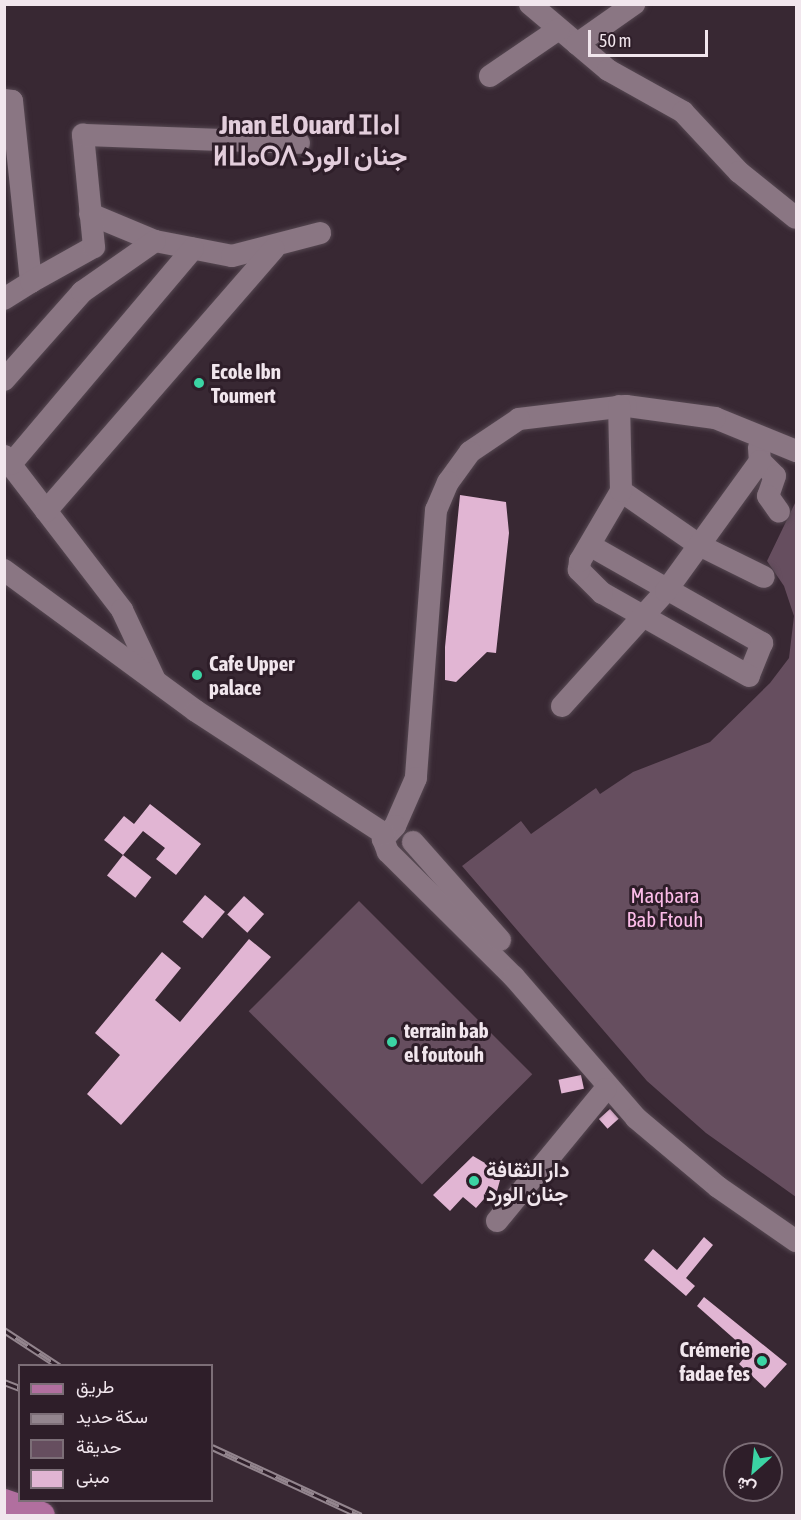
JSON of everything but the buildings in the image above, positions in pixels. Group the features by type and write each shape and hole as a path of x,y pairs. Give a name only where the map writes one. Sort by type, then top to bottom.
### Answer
{"main road":[{"path":"4,1503 41,1515"}],"street":[{"path":"530,4 617,76 683,111 739,172 796,218"},
{"path":"577,44 634,4"},
{"path":"490,76 558,29"},
{"path":"4,100 12,101 31,282"},
{"path":"112,270 93,248 83,135 299,143"},
{"path":"90,214 155,241 232,256 274,249 320,233"},
{"path":"4,380 82,292 155,241"},
{"path":"4,299 93,248"},
{"path":"156,682 122,610 8,460 193,249"},
{"path":"46,511 274,249"},
{"path":"591,546 666,591 762,643 749,676 587,581 580,561 591,546 621,491 619,406"},
{"path":"401,839 412,795 431,540 448,482 470,452 519,419 619,406 715,418 796,451"},
{"path":"758,437 760,461 775,476 768,496 779,512"},
{"path":"562,706 666,591 760,461"},
{"path":"621,491 699,545 764,577"},
{"path":"4,570 156,682 401,839 576,1034 641,1113"},
{"path":"401,839 606,1089 641,1113 796,1241"},
{"path":"497,1221 606,1089"},
{"path":"757,1207 796,1222"}],"green space":[{"name":"Maqbara Bab Ftouh","path":"796,501 796,1197 706,1133 647,1081 462,866 521,821 531,834 596,788 600,794 633,772 710,742 770,683 789,658 794,616 784,586 767,561"},
{"name":"terrain bab el foutouh","path":"359,901 532,1074 422,1185 249,1011"}],"railway":[{"path":"4,1330 56,1364"},
{"path":"4,1382 18,1387"},
{"path":"213,1447 361,1516"}],"place":[{"name":"Ecole Ibn Toumert","path":"199,383"},
{"name":"Cafe Upper palace","path":"197,675"},
{"name":"terrain bab el foutouh","path":"392,1042"},
{"name":"دار الثقافة جنان الورد","path":"474,1181"},
{"name":"Crémerie fadae fes","path":"762,1361"}],"district":[{"name":"Jnan El Ouard ⵊⵏⴰⵏ ⵍⵡⴰⵔⴷ جنان الورد","path":"310,140"}]}
